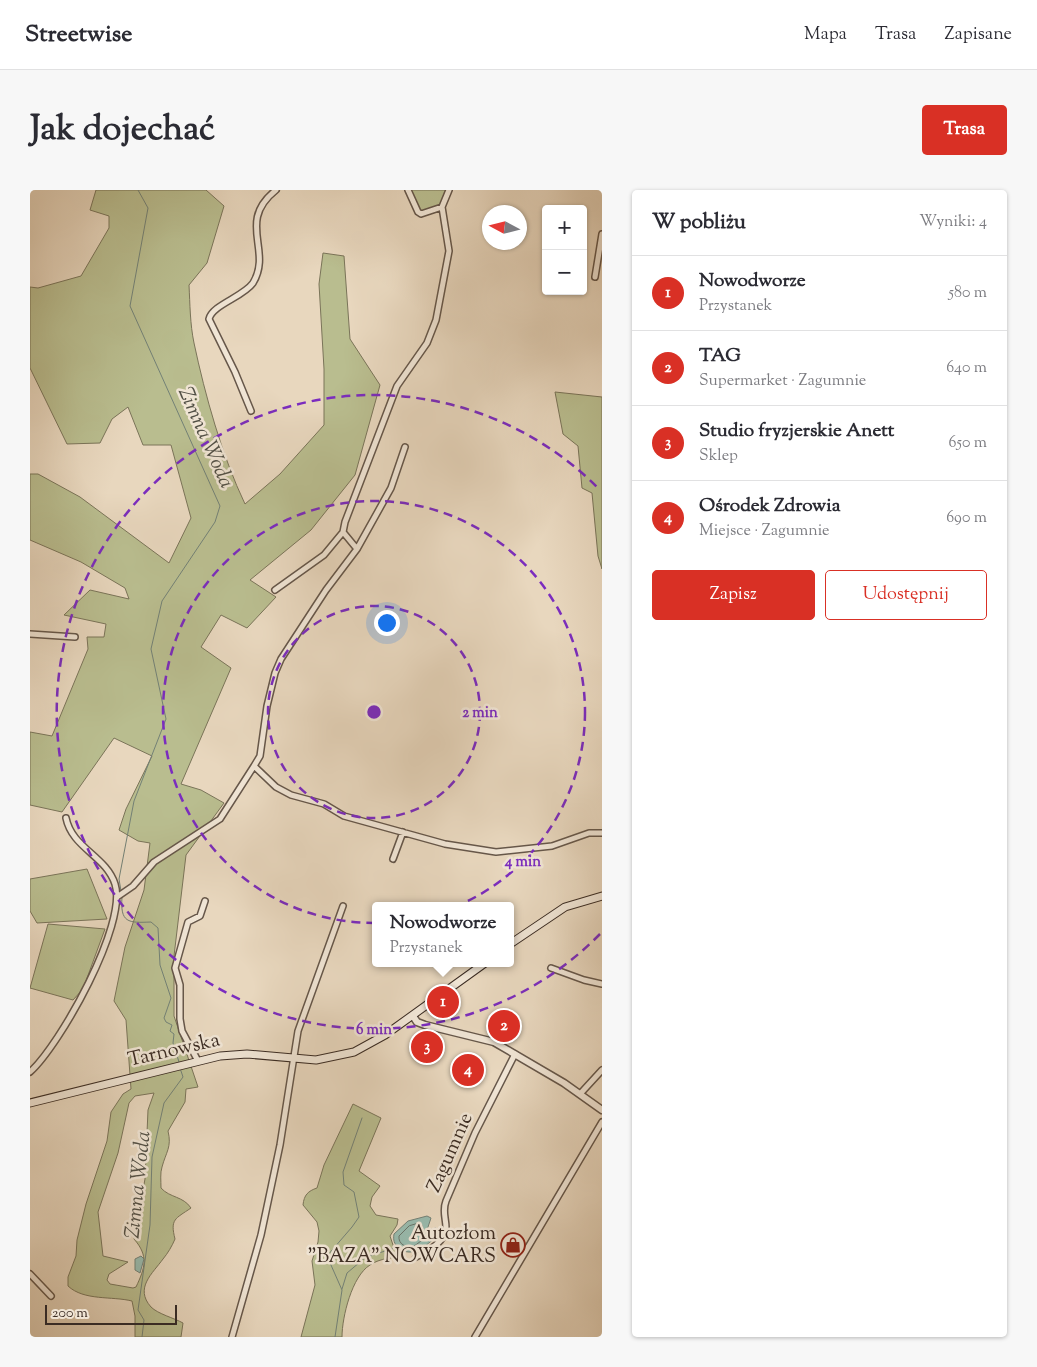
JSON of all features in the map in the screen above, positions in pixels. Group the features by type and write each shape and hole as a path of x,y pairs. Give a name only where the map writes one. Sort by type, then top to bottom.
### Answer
{"main road":[{"path":"514,941 565,907 602,896"},
{"name":"Tarnowska","path":"30,1103 198,1061 238,1054 292,1059 328,1059 360,1050 413,1016 480,967"}],"street":[{"path":"251,412 235,372 209,319 213,311 238,297 253,283 259,261 255,228 256,220 262,205 276,190"},
{"path":"408,190 418,212 421,214 442,207"},
{"path":"276,590 324,555 343,532 357,488 397,386 427,343 436,320 449,251 442,207 449,190"},
{"path":"595,277 602,234"},
{"path":"117,897 133,886 154,862 220,819 254,766 260,756 267,706 275,673 281,659 326,590 358,549 391,488 405,447"},
{"path":"343,532 358,549"},
{"path":"30,634 74,636"},
{"path":"254,766 276,787 291,795 324,804 344,816 445,844 496,852 552,846 584,835 602,833"},
{"path":"30,1072 45,1056 88,988 116,916 117,897 115,884 109,872 97,857 72,836 66,818"},
{"path":"393,859 403,832"},
{"path":"198,1061 182,1031 180,985 175,968 188,922 200,916 205,901"},
{"path":"232,1337 262,1226 280,1145 292,1059 309,1000 343,906"},
{"path":"551,968 584,980 602,984"},
{"path":"413,1016 421,1024 477,1036 494,1042 580,1094 602,1110"},
{"name":"Zagumnie","path":"416,1257 428,1250 443,1236 446,1229 443,1210 446,1201 475,1133 515,1054"},
{"path":"580,1094 602,1070"},
{"path":"475,1337 602,1122"},
{"path":"30,1274 51,1296"}],"green space":[{"path":"96,190 206,190 224,206 207,263 189,285 190,314 194,343 209,404 229,466 245,504 280,474 324,425 324,369 319,284 323,253 344,256 350,339 380,385 355,475 311,530 250,580 276,597 247,628 221,615 201,647 231,668 181,784 201,790 224,803 186,855 174,956 174,1016 198,1087 186,1089 185,1102 168,1131 169,1145 161,1169 161,1188 168,1194 184,1201 191,1208 175,1220 173,1227 175,1239 168,1252 150,1275 144,1293 151,1307 183,1323 181,1337 135,1337 135,1316 132,1301 90,1296 75,1291 68,1286 68,1277 76,1256 77,1240 86,1204 107,1141 111,1112 123,1094 131,1089 126,1020 114,1001 125,947 144,890 150,843 138,841 119,830 126,809 152,756 114,738 62,812 30,805 30,732 52,736 88,649 87,637 104,637 106,624 64,615 90,590 129,599 125,588 81,562 30,540 30,474 38,474 80,497 169,563 191,518 171,445 143,445 128,407 112,419 100,443 67,444 30,368 30,287 38,288 81,276 109,228 109,216 90,210","holes":["154,1093 148,1110 145,1179 134,1239 142,1251 144,1262 139,1280 136,1287 133,1288 110,1284 107,1280 109,1274 128,1262 103,1256 98,1212 118,1153 129,1103 135,1096"]},
{"path":"405,190 449,190 443,205 421,214"},
{"path":"555,392 602,397 602,569 598,556 592,493 582,488 578,446 563,434"},
{"path":"87,869 107,919 37,923 30,911 30,879"},
{"path":"48,924 105,929 83,989 73,1000 30,988"},
{"path":"353,1104 381,1118 359,1171 380,1186 372,1197 370,1206 376,1215 398,1219 397,1225 390,1236 394,1248 404,1256 378,1261 364,1270 353,1287 349,1298 342,1337 301,1337 315,1285 312,1261 318,1242 319,1231 317,1222 303,1205 304,1199 307,1194 317,1188 324,1165"}],"water":[{"path":"427,1216 431,1218 427,1230 436,1228 437,1236 419,1250 409,1252 397,1246 394,1242 394,1234 408,1221"},
{"path":"141,1256 144,1259 140,1273 135,1270 135,1259"}],"waterway":[{"name":"Zimna Woda","path":"121,891 119,879 134,801 166,719 151,649 162,601 215,522 220,506 130,306 148,208 138,190"},
{"name":"Zimna Woda","path":"122,897 122,912 127,920 151,922 158,928 160,965 171,998 164,1018 166,1022 172,1025 170,1031 174,1034 173,1043 179,1062"},
{"name":"Zimna Woda","path":"142,1337 144,1320 138,1310 150,1225 152,1157 164,1103 183,1077 180,1068"},
{"path":"335,1337 342,1290 327,1256 359,1217 354,1192 344,1185 343,1172 362,1118"},
{"path":"342,1289 347,1273 366,1257 398,1247"}],"place":[{"name":"Nowodworze","path":"443,1002"},
{"name":"TAG","path":"504,1026"},
{"name":"Studio fryzjerskie Anett","path":"427,1047"},
{"name":"Ośrodek Zdrowia","path":"468,1070"},
{"name":"Autozłom \"BAZA\" NOWCARS","path":"513,1245"}]}
